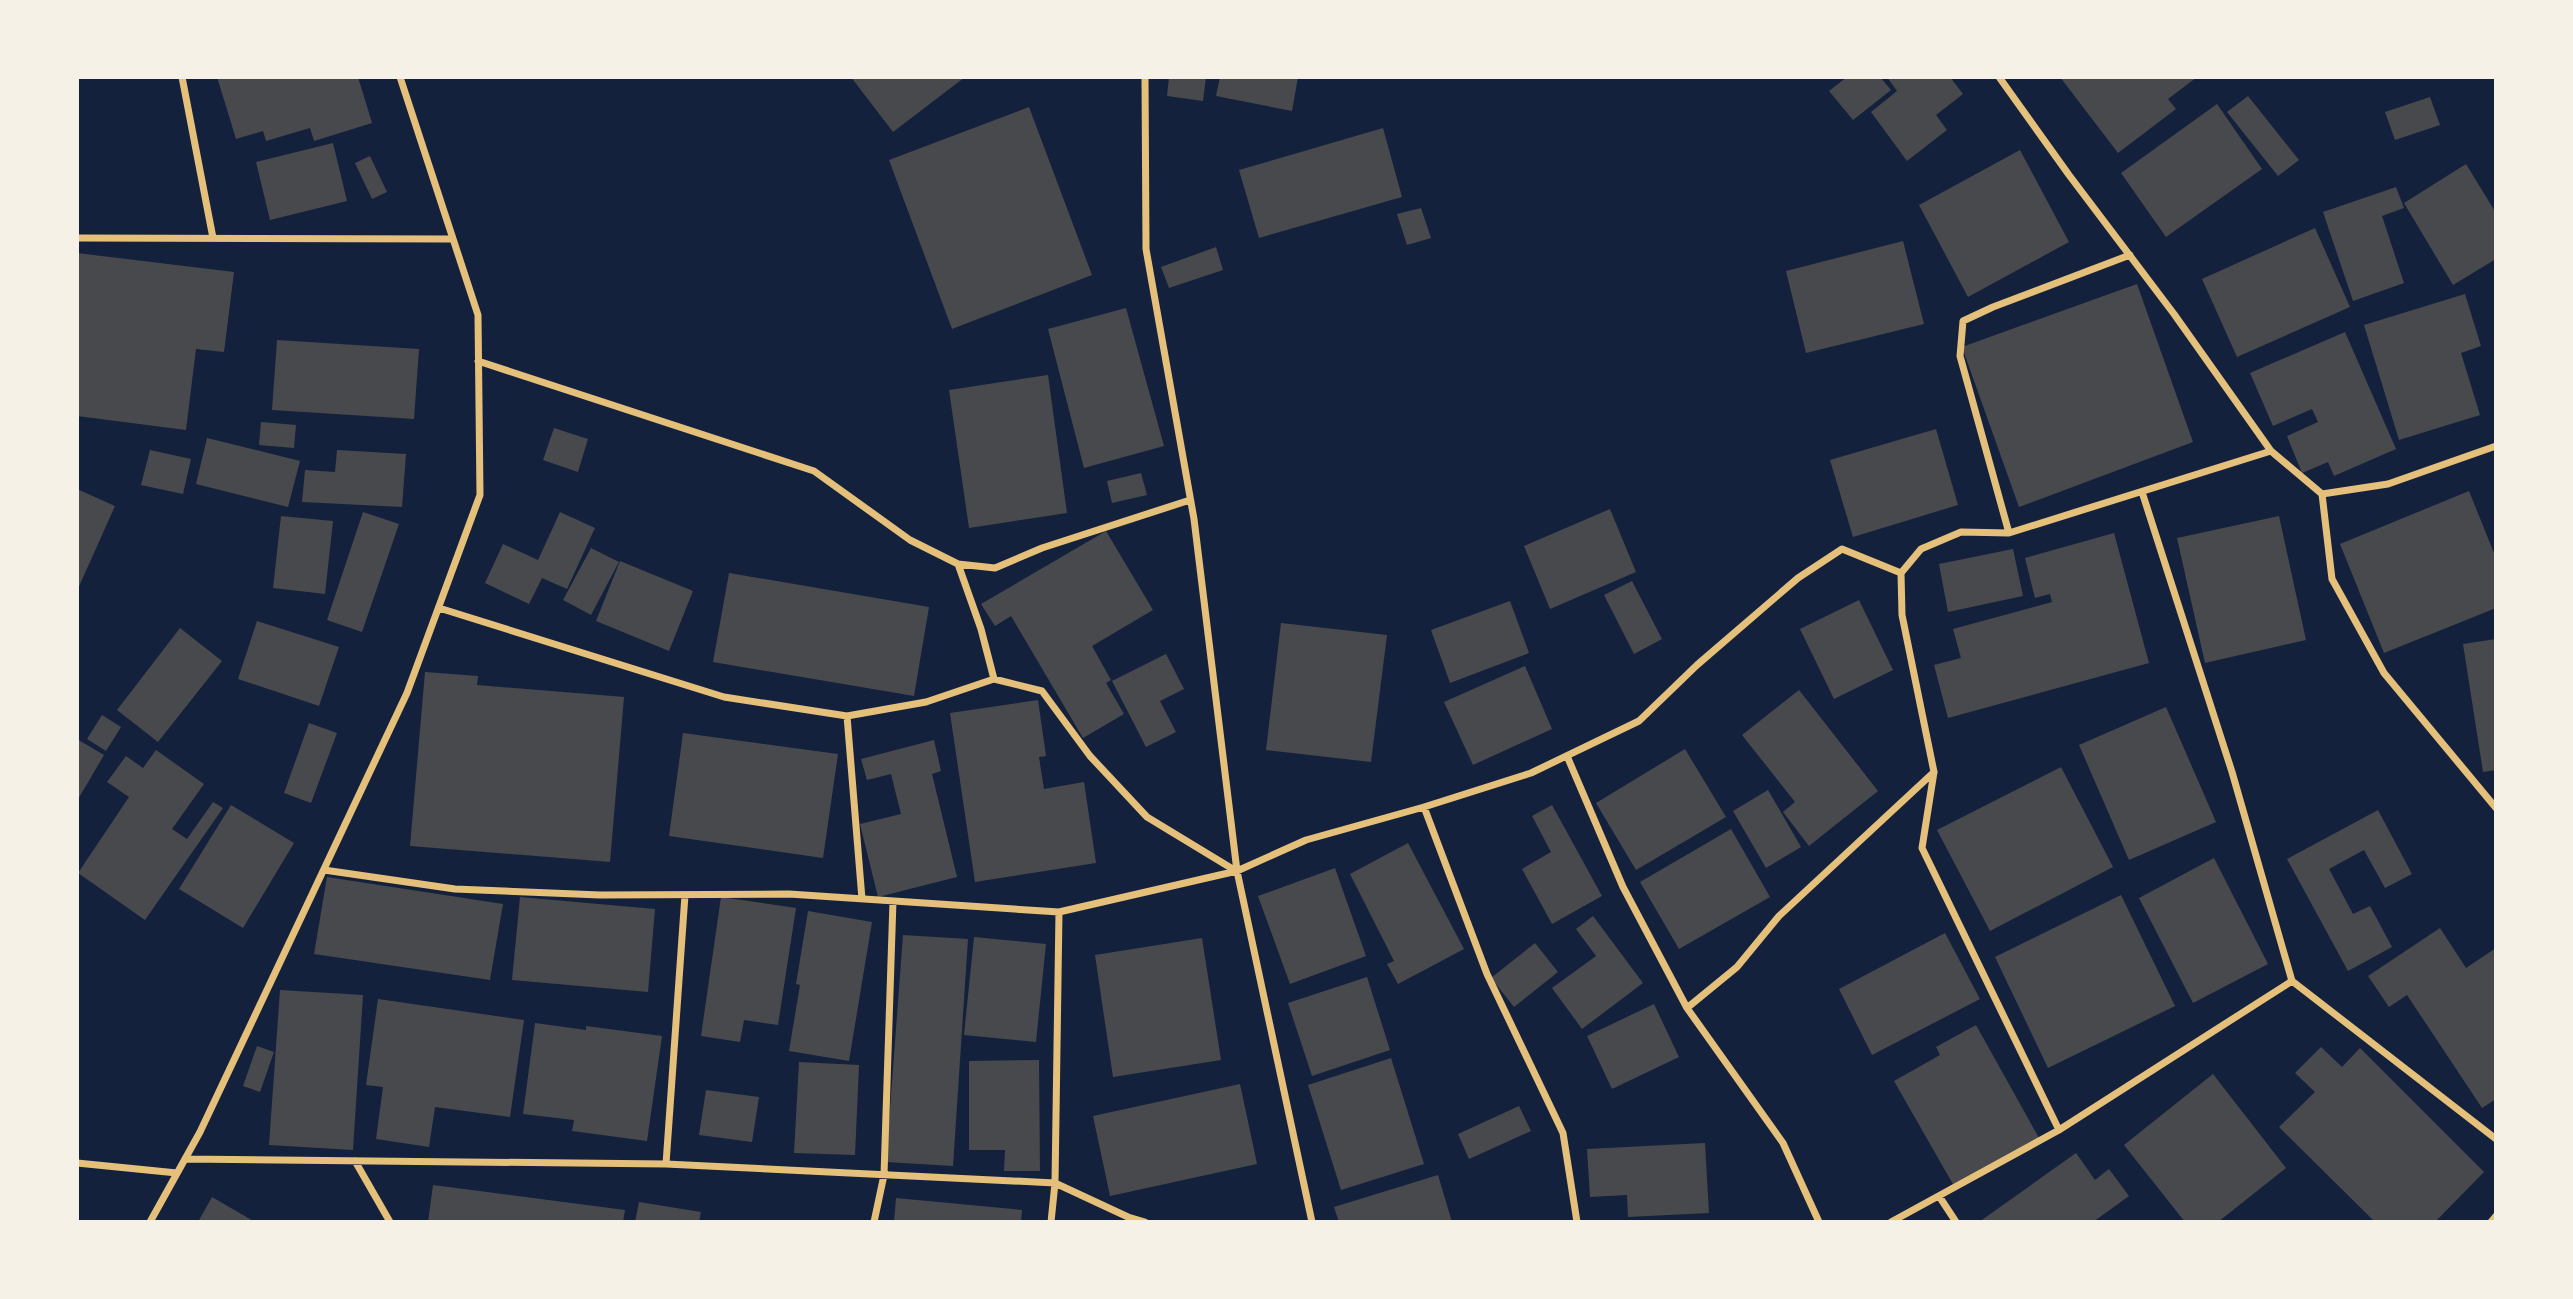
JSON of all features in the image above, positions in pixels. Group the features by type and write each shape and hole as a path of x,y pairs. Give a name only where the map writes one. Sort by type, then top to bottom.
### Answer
{"street":[{"path":"182,77 213,238"},
{"path":"150,1222 200,1132 407,693 480,495 478,315 400,77"},
{"path":"1145,77 1146,250 1191,500 1237,871 1312,1222"},
{"path":"1999,77 2271,451 2322,494 2332,579 2384,673 2496,808"},
{"path":"77,238 453,239"},
{"path":"2009,533 1960,356 1963,321 1993,307 2130,256"},
{"path":"478,362 814,471 910,540 958,564 995,568 1042,548 1191,500"},
{"path":"2322,494 2388,484 2496,446"},
{"path":"2059,1130 1922,848 1934,772 1902,615 1901,573 1921,549 1961,532 2009,533 2271,451"},
{"path":"2142,492 2232,772 2292,981 2496,1139"},
{"path":"324,870 454,890 600,895 789,894 1059,912 1237,871 1306,840 1531,773 1639,722 1697,665 1788,587 1842,550 1901,573"},
{"path":"958,564 981,629 994,679"},
{"path":"439,608 724,696 847,716 926,702 994,679 1042,691 1090,756 1147,817 1237,871"},
{"path":"847,716 862,899"},
{"path":"1567,756 1623,887 1687,1008 1783,1143 1819,1222"},
{"path":"1687,1008 1737,967 1779,916 1934,772"},
{"path":"1424,807 1487,974 1563,1133 1577,1222"},
{"path":"666,1164 685,895"},
{"path":"874,1222 884,1175 892,901"},
{"path":"1051,1222 1055,1183 1059,912"},
{"path":"1891,1222 2059,1130 2292,981"},
{"path":"185,1159 666,1164 1055,1183 1128,1217 1145,1222"},
{"path":"355,1161 390,1222"},
{"path":"77,1163 177,1172"},
{"path":"1939,1196 1956,1222"},
{"path":"2491,1222 2496,1216"}],"building":[{"path":"217,77 358,77 372,123 314,141 310,128 266,141 263,131 236,139"},
{"path":"851,77 965,77 893,132"},
{"path":"1169,77 1206,77 1203,101 1167,96"},
{"path":"1220,77 1298,77 1292,111 1216,96"},
{"path":"1847,77 1880,77 1891,90 1853,120 1829,91"},
{"path":"1887,77 1950,77 1963,94 1936,115 1947,130 1907,161 1871,112 1897,91"},
{"path":"2060,77 2197,77 2168,99 2176,109 2118,153"},
{"path":"2248,96 2299,160 2278,176 2227,112"},
{"path":"2430,97 2440,125 2395,140 2385,112"},
{"path":"2217,104 2262,169 2166,237 2121,173"},
{"path":"1029,107 1092,275 952,329 889,160"},
{"path":"1383,128 1402,197 1259,238 1239,170"},
{"path":"333,143 347,201 270,220 256,162"},
{"path":"2020,150 2069,242 1968,297 1919,205"},
{"path":"370,156 387,192 372,199 355,163"},
{"path":"2466,164 2496,213 2496,259 2453,285 2404,203"},
{"path":"2396,187 2404,208 2382,216 2404,283 2353,301 2323,212"},
{"path":"1421,208 1431,238 1407,245 1397,214"},
{"path":"2315,228 2350,307 2237,357 2202,279"},
{"path":"1903,241 1924,324 1806,353 1786,271"},
{"path":"1216,247 1223,270 1169,288 1161,267"},
{"path":"77,253 234,272 224,352 196,349 186,430 77,416"},
{"path":"2137,284 2193,442 2019,507 1962,347"},
{"path":"2465,294 2481,346 2461,353 2480,415 2399,440 2364,325"},
{"path":"1126,308 1164,446 1084,468 1048,329"},
{"path":"2345,332 2396,449 2334,476 2328,462 2302,473 2287,436 2318,422 2312,409 2273,426 2250,373"},
{"path":"277,340 419,349 414,419 272,410"},
{"path":"1048,375 1067,513 969,528 949,390"},
{"path":"261,422 296,425 294,448 259,445"},
{"path":"554,428 588,439 578,472 543,460"},
{"path":"1936,429 1958,505 1853,537 1830,460"},
{"path":"207,438 300,461 288,507 196,484"},
{"path":"150,450 191,459 183,494 141,485"},
{"path":"337,450 406,454 402,507 302,502 305,470 335,472"},
{"path":"1141,473 1147,495 1112,503 1107,481"},
{"path":"77,489 115,506 77,591"},
{"path":"2469,491 2496,558 2496,608 2384,653 2340,544"},
{"path":"1610,509 1636,572 1550,609 1524,546"},
{"path":"363,512 399,524 362,632 327,620"},
{"path":"560,512 595,528 567,589 542,578 529,604 485,583 503,544 538,560"},
{"path":"281,516 333,521 325,594 273,588"},
{"path":"2279,516 2306,640 2205,663 2177,538"},
{"path":"1106,531 1153,610 1092,646 1111,680 1106,683 1124,714 1083,738 1011,616 995,626 981,604"},
{"path":"2114,533 2149,663 1948,718 1934,665 1961,658 1953,629 2052,602 2050,594 2035,598 2025,558"},
{"path":"591,548 619,562 591,615 563,600"},
{"path":"2013,549 2023,596 1948,612 1939,564"},
{"path":"620,561 693,591 669,651 596,621"},
{"path":"729,573 929,607 914,696 713,662"},
{"path":"1632,581 1662,639 1634,654 1604,595"},
{"path":"1859,600 1893,670 1834,699 1800,629"},
{"path":"1510,601 1529,653 1450,683 1431,630"},
{"path":"257,621 339,647 319,706 238,679"},
{"path":"1281,623 1387,635 1371,762 1266,750"},
{"path":"180,628 222,661 158,742 117,710"},
{"path":"2496,639 2496,770 2483,772 2463,644"},
{"path":"1166,654 1184,689 1160,701 1176,732 1146,747 1112,681"},
{"path":"1525,666 1552,729 1473,765 1444,702"},
{"path":"425,672 478,676 477,685 624,697 610,862 410,846"},
{"path":"1799,690 1878,791 1809,846 1783,812 1795,802 1742,735"},
{"path":"1038,700 1046,756 1039,757 1044,789 1084,782 1096,863 975,882 950,713"},
{"path":"2166,707 2216,822 2129,860 2079,745"},
{"path":"102,715 121,727 106,751 87,739"},
{"path":"309,723 337,733 311,803 284,793"},
{"path":"683,733 838,754 823,858 669,836"},
{"path":"77,739 104,755 77,801"},
{"path":"934,740 941,771 932,774 957,877 878,897 860,824 901,814 891,774 867,780 861,759"},
{"path":"1685,749 1726,817 1636,870 1596,803"},
{"path":"156,750 204,784 172,829 187,839 213,802 223,808 145,920 78,873 129,797 107,782 126,756 143,768"},
{"path":"2061,767 2113,867 1990,931 1937,830"},
{"path":"1768,790 1801,847 1766,868 1733,811"},
{"path":"231,805 294,843 243,928 179,889"},
{"path":"1552,805 1602,896 1552,924 1522,869 1551,852 1532,816"},
{"path":"2378,810 2412,874 2385,888 2364,850 2329,869 2353,914 2370,906 2392,947 2348,971 2287,859"},
{"path":"1731,829 1770,897 1679,949 1640,882"},
{"path":"1408,843 1464,949 1398,984 1387,964 1394,961 1350,874"},
{"path":"2214,858 2268,964 2193,1003 2139,898"},
{"path":"1335,868 1366,956 1290,984 1258,896"},
{"path":"327,877 503,904 490,980 314,954"},
{"path":"2121,895 2175,1006 2048,1068 1995,957"},
{"path":"520,897 655,909 648,992 512,980"},
{"path":"721,897 796,908 778,1025 744,1020 740,1042 701,1036"},
{"path":"808,911 872,922 849,1061 789,1051"},
{"path":"1593,916 1643,983 1582,1029 1552,988 1596,956 1576,929"},
{"path":"2440,928 2466,968 2496,948 2496,1099 2482,1108 2407,995 2389,1007 2368,976"},
{"path":"1945,933 1980,999 1872,1055 1839,989"},
{"path":"903,935 968,939 953,1166 886,1162"},
{"path":"974,937 1046,944 1036,1042 964,1035"},
{"path":"1202,938 1221,1060 1113,1077 1095,955"},
{"path":"1535,943 1558,972 1514,1007 1491,978"},
{"path":"1367,977 1390,1050 1312,1076 1288,1003"},
{"path":"280,990 363,995 353,1150 269,1145"},
{"path":"378,999 524,1020 510,1117 435,1107 429,1147 376,1139 383,1087 366,1085"},
{"path":"1654,1004 1679,1057 1612,1089 1587,1036"},
{"path":"535,1023 586,1030 586,1026 662,1036 647,1141 572,1131 574,1120 523,1114"},
{"path":"1976,1025 2039,1138 1954,1186 1894,1081 1940,1055 1936,1047"},
{"path":"257,1046 274,1052 260,1092 243,1086"},
{"path":"2321,1047 2342,1067 2360,1048 2484,1172 2435,1222 2375,1222 2279,1127 2315,1092 2295,1073"},
{"path":"1391,1058 1424,1164 1341,1190 1308,1085"},
{"path":"1039,1060 1040,1171 1004,1171 1005,1150 969,1150 969,1061"},
{"path":"799,1062 859,1065 855,1155 794,1153"},
{"path":"2213,1074 2286,1168 2218,1222 2185,1222 2124,1145"},
{"path":"1240,1084 1257,1164 1110,1196 1093,1116"},
{"path":"706,1090 759,1097 752,1142 699,1135"},
{"path":"1519,1106 1531,1131 1469,1159 1458,1134"},
{"path":"1705,1143 1709,1213 1628,1217 1627,1195 1590,1197 1587,1149"},
{"path":"2076,1153 2095,1180 2109,1169 2129,1196 2093,1222 1979,1222"},
{"path":"1438,1175 1452,1222 1339,1222 1334,1207"},
{"path":"433,1185 625,1210 623,1222 428,1222"},
{"path":"212,1197 255,1222 198,1222"},
{"path":"896,1198 1022,1210 1021,1222 894,1222"},
{"path":"639,1202 701,1212 699,1222 635,1222"}]}
